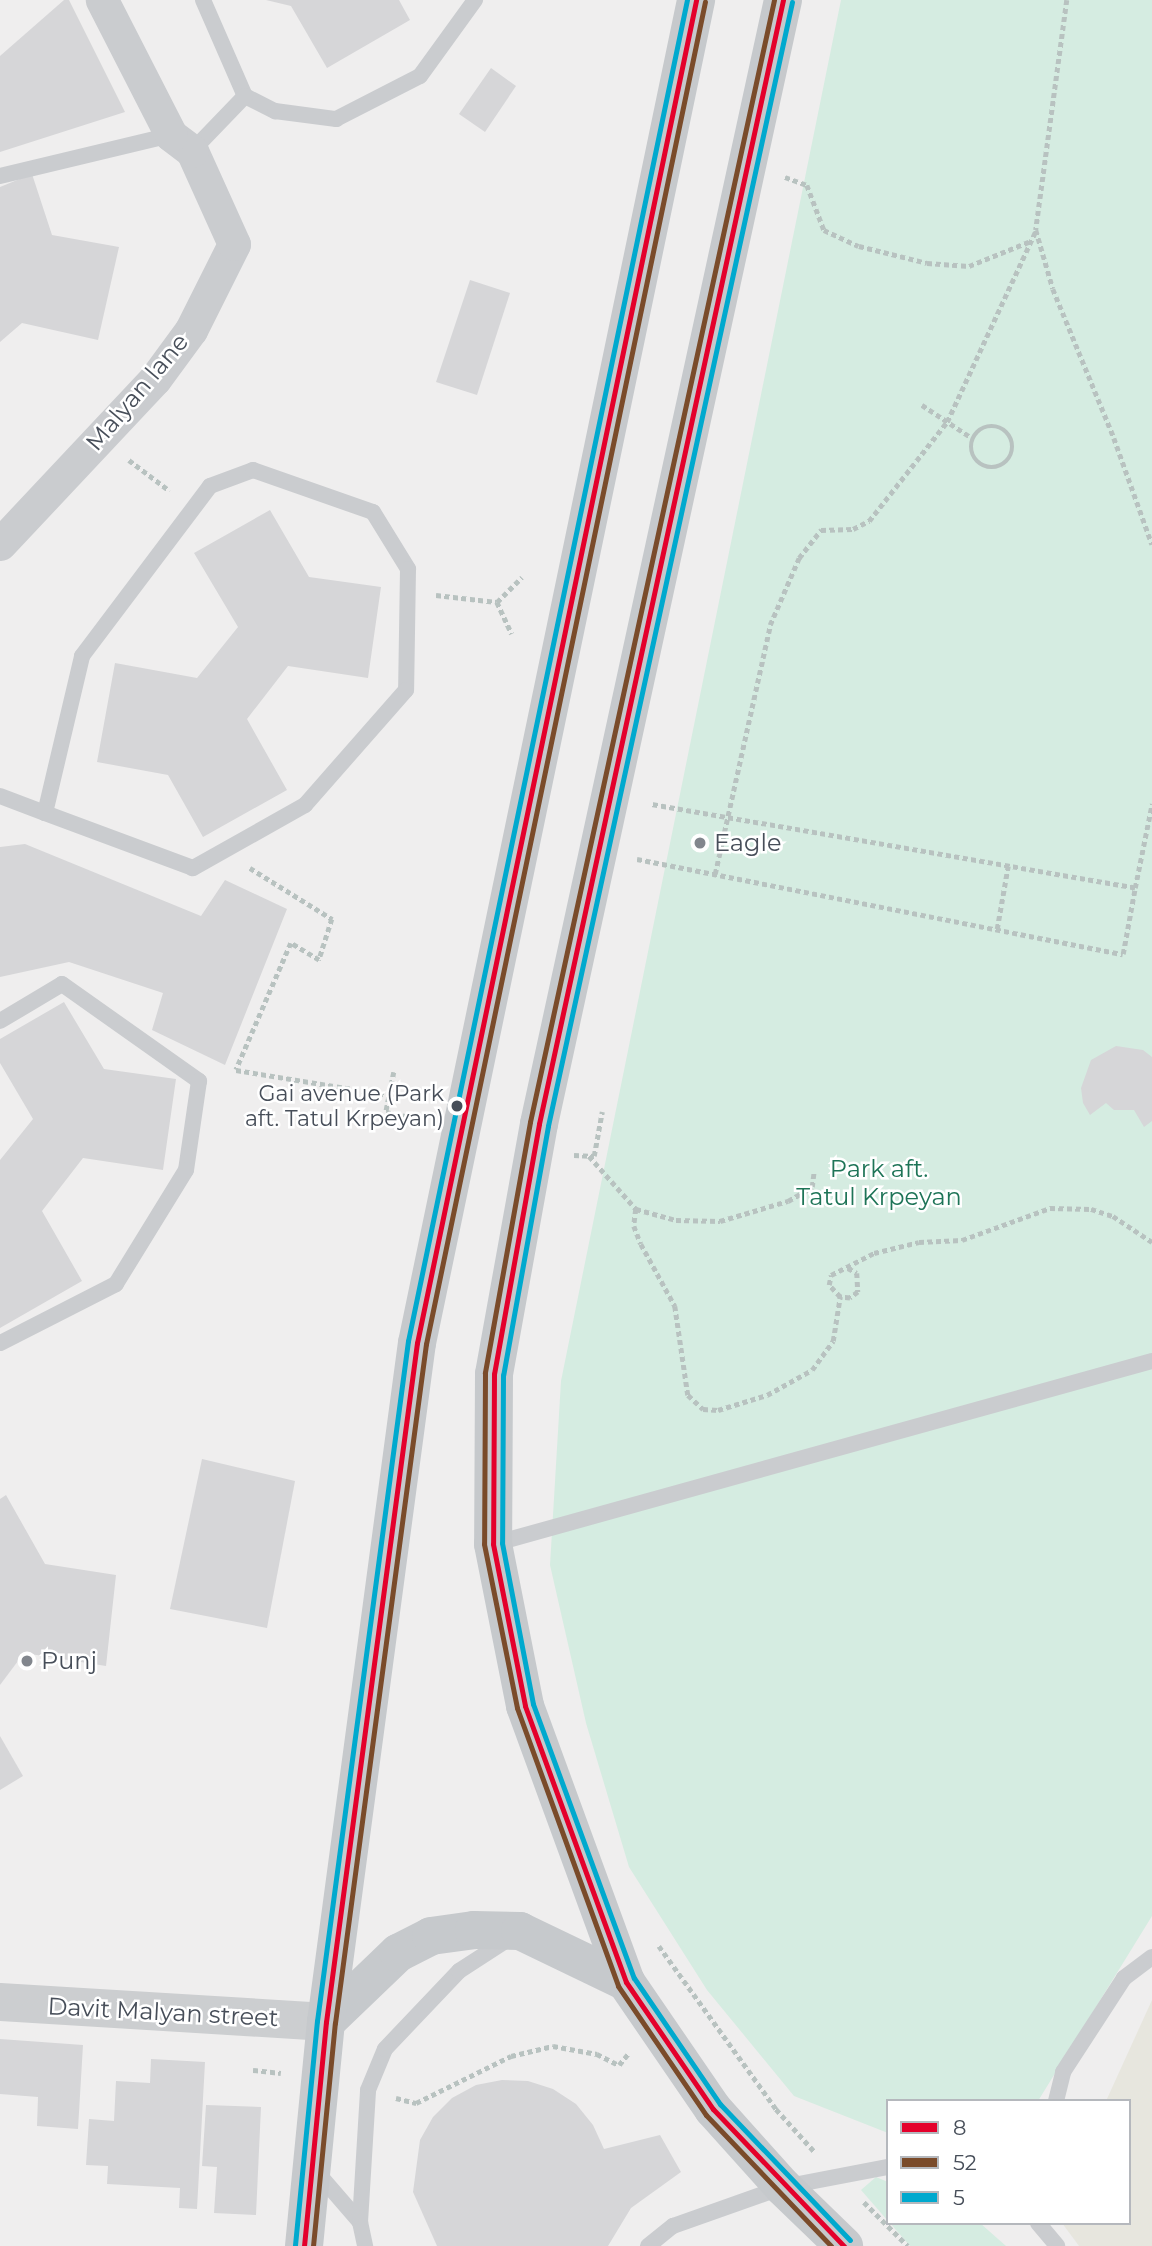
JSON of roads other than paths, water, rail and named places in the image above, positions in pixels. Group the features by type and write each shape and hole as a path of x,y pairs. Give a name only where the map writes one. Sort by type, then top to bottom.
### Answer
{"main road":[{"path":"304,2246 326,2022 417,1343 696,0"},
{"path":"783,0 539,1124 494,1374 493,1544 526,1706 626,1982 713,2109 783,2187 839,2241"},
{"path":"326,2022 398,1953 431,1936 520,1931 626,1982"}],"street":[{"name":"Malyan lane","path":"0,544 155,379 191,330 234,244 102,0"},
{"name":"Davit Malyan street","path":"0,2002 326,2022"}],"lane":[{"path":"203,0 245,96 275,111 336,119 420,76 475,0"},
{"path":"0,176 181,143 245,96"},
{"path":"0,796 45,813 193,868 305,805 405,690 408,569 373,512 253,470 210,486 82,656 45,813"},
{"path":"0,1021 62,984 199,1081 186,1170 116,1284 0,1343"},
{"path":"493,1544 1152,1361"},
{"path":"365,2246 360,2222 368,2090 385,2049 417,2012 459,1971 520,1931"},
{"path":"1056,2099 1063,2072 1124,1978 1152,1957"},
{"path":"311,2166 360,2222"},
{"path":"648,2246 673,2227 783,2187 886,2167"},
{"path":"1040,2225 1057,2246"}],"place":[{"name":"Eagle","path":"700,843"},
{"name":"Gai avenue (Park aft. Tatul Krpeyan)","path":"457,1106"},
{"name":"Punj","path":"27,1661"}],"park label":[{"name":"Park aft. Tatul Krpeyan","path":"879,1183"}]}
